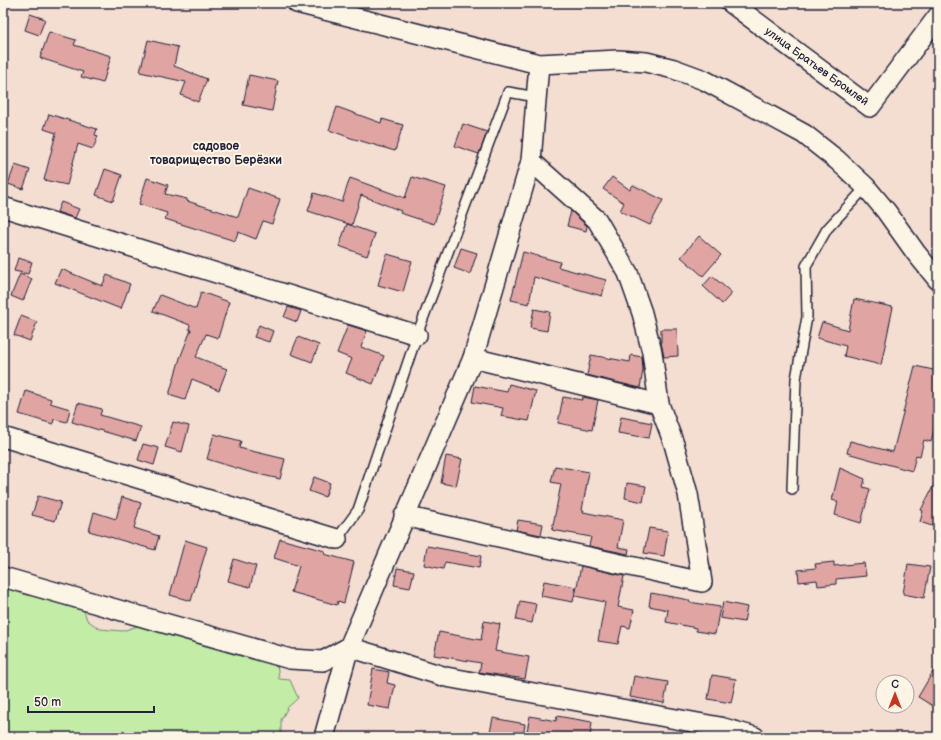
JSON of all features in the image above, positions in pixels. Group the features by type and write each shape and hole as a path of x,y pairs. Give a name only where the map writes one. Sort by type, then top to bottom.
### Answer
{"street":[{"path":"297,3 538,64 618,60 646,62 680,71 704,80 804,134 837,160 866,187 938,280"},
{"name":"улица Братьев Бромлей","path":"731,3 870,106 938,16"},
{"path":"324,737 349,647 473,358 531,161 538,64"},
{"path":"404,516 702,582 688,494 674,444 659,404 652,352 642,312 628,273 597,220 531,161"},
{"path":"3,208 417,335"},
{"path":"473,358 659,404"},
{"path":"3,437 337,539"},
{"path":"3,577 290,659 323,661 349,647 446,677 720,727 755,737"}],"lane":[{"path":"337,539 358,510 417,335 508,92 536,97"},
{"path":"792,489 796,379 807,317 806,266 827,229 866,187"}],"green space":[{"path":"3,581 8,581 24,594 33,592 83,608 87,620 100,629 122,631 141,625 274,655 279,679 290,680 298,698 288,707 281,720 281,737 3,737"}],"building":[{"path":"30,14 45,19 39,35 25,30"},
{"path":"49,32 76,40 74,45 111,56 103,83 81,77 83,72 40,58"},
{"path":"148,40 178,47 174,66 207,79 198,102 181,95 186,82 140,72"},
{"path":"249,75 278,81 272,111 243,105"},
{"path":"337,107 381,123 382,119 403,125 395,151 329,130"},
{"path":"49,114 97,129 95,135 98,136 93,149 78,144 67,185 44,180 56,133 44,129"},
{"path":"463,124 487,132 479,154 455,146"},
{"path":"15,165 30,170 23,189 8,184"},
{"path":"105,169 122,175 113,201 96,195"},
{"path":"412,177 446,187 434,224 400,213 401,211 361,195 352,225 308,211 314,193 342,202 350,178 405,198"},
{"path":"612,177 630,190 633,185 663,200 650,225 620,211 624,203 603,189"},
{"path":"147,178 168,185 165,194 187,199 187,201 238,217 248,188 280,199 272,224 263,221 256,239 238,232 235,241 165,219 167,213 139,204"},
{"path":"61,202 79,209 75,218 57,212"},
{"path":"571,211 587,226 586,231 567,226"},
{"path":"347,224 375,234 367,256 339,246"},
{"path":"699,236 721,255 703,276 681,257"},
{"path":"461,248 477,253 470,274 454,268"},
{"path":"523,252 560,262 558,267 606,280 602,296 534,277 529,304 511,300"},
{"path":"387,254 412,261 403,292 378,285"},
{"path":"18,258 32,262 28,274 14,271"},
{"path":"61,269 102,286 107,275 130,284 121,309 55,283"},
{"path":"20,274 32,279 23,301 11,296"},
{"path":"712,276 732,293 722,304 703,286"},
{"path":"201,292 229,302 218,338 206,334 196,357 227,369 219,390 192,379 185,400 169,395 180,358 191,330 189,329 190,325 153,311 160,295 196,309"},
{"path":"854,299 893,307 881,365 844,356 846,346 817,338 822,322 848,330"},
{"path":"288,307 301,311 297,322 284,317"},
{"path":"534,309 550,312 547,331 530,328"},
{"path":"21,316 37,322 30,341 14,335"},
{"path":"259,325 273,331 269,342 254,337"},
{"path":"348,325 367,331 361,347 384,356 373,384 346,373 352,359 337,353"},
{"path":"661,329 677,329 678,356 664,357 661,342"},
{"path":"298,337 319,345 312,362 291,354"},
{"path":"591,355 630,362 631,355 642,357 643,370 640,388 587,375"},
{"path":"915,366 938,371 938,425 935,425 931,442 924,440 920,456 916,455 912,471 847,453 850,441 893,452"},
{"path":"509,384 536,391 529,421 501,416 503,408 472,402 475,386 507,392"},
{"path":"26,391 51,399 50,403 70,409 67,422 54,419 53,424 19,414"},
{"path":"563,397 582,400 583,397 598,400 592,430 558,423"},
{"path":"78,403 102,409 100,415 141,427 136,441 72,422"},
{"path":"621,417 652,423 649,438 618,433"},
{"path":"173,422 189,426 182,452 165,447"},
{"path":"214,434 241,441 239,448 285,459 280,479 249,472 207,459"},
{"path":"143,444 159,448 154,465 138,460"},
{"path":"446,456 462,459 456,486 441,483"},
{"path":"555,466 589,472 582,510 584,510 583,512 623,520 618,547 629,549 628,554 589,546 591,537 552,530 561,484 551,482"},
{"path":"840,468 865,479 863,487 870,489 861,523 835,515 838,502 832,500"},
{"path":"314,477 330,483 325,497 309,491"},
{"path":"938,477 938,528 920,522 923,511 921,510"},
{"path":"627,483 646,486 643,502 625,498"},
{"path":"38,496 61,502 55,521 32,515"},
{"path":"122,497 141,503 134,528 159,536 155,550 89,531 94,512 116,519"},
{"path":"518,520 543,524 541,535 516,530"},
{"path":"649,528 668,531 664,556 644,553"},
{"path":"280,539 325,551 324,554 354,562 344,603 338,601 337,605 291,592 299,566 274,558"},
{"path":"185,540 207,547 191,601 170,595"},
{"path":"427,546 481,556 479,568 445,562 443,569 424,565"},
{"path":"234,559 256,566 250,587 228,581"},
{"path":"834,562 834,566 864,563 866,576 836,579 836,584 818,586 817,580 799,582 798,570 816,568 815,564"},
{"path":"908,564 930,567 924,598 903,594"},
{"path":"581,566 624,576 618,607 634,610 630,628 622,626 618,644 598,641 605,602 575,596"},
{"path":"397,568 414,571 410,588 394,585"},
{"path":"544,581 576,587 573,602 541,596"},
{"path":"651,593 689,600 689,602 720,607 715,634 696,631 696,628 666,622 668,610 649,606"},
{"path":"520,601 536,604 532,623 516,620"},
{"path":"723,602 747,607 744,622 720,618"},
{"path":"484,621 500,624 495,651 529,657 525,679 479,672 481,663 434,655 439,632 481,640"},
{"path":"938,663 938,709 918,697"},
{"path":"373,669 389,672 387,683 395,685 390,709 367,705"},
{"path":"712,675 736,679 731,703 708,699"},
{"path":"634,676 668,682 664,703 630,697"},
{"path":"530,716 556,721 557,716 592,722 590,737 553,737 527,731"},
{"path":"493,718 525,724 523,737 489,737"}],"district":[{"name":"садовое товарищество Берёзки","path":"216,153"}]}
